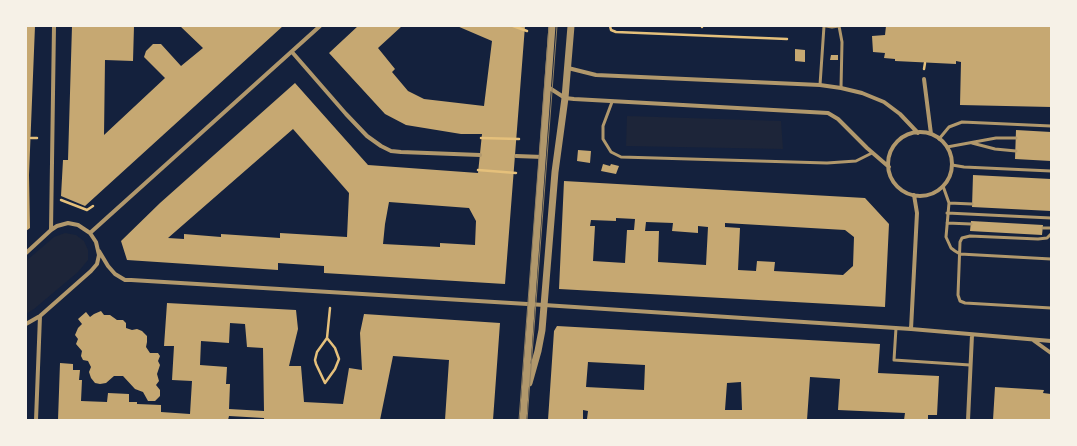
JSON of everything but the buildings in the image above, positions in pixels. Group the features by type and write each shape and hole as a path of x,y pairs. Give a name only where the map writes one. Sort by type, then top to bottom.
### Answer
{"street":[{"path":"51,230 54,26"},
{"path":"90,233 320,26"},
{"path":"523,420 552,26"},
{"path":"525,396 538,351 544,305 557,157 565,98 571,26"},
{"path":"292,52 346,114 368,136 381,146 391,151 401,152 480,154"},
{"path":"568,68 596,75 820,85 841,88 862,93 884,102 900,114 918,133"},
{"path":"924,79 930,134"},
{"path":"548,87 565,98 612,102 824,112 834,115 872,153 889,167"},
{"path":"918,133 930,134 939,139 947,147 952,165 949,176 943,186 930,195 914,195 904,192 896,185 891,177 889,167 890,155 896,144 906,136 918,133"},
{"path":"516,156 543,157"},
{"path":"911,329 917,213 914,195"},
{"path":"26,253 51,230 68,223 78,225 90,233 108,266 113,272 128,280 531,304 911,329 1051,342"},
{"path":"26,324 40,316 94,268 99,259 99,251"},
{"path":"36,420 40,316"},
{"path":"968,420 972,334"},
{"path":"1033,340 1051,353"}],"lane":[{"path":"820,85 825,26 839,26 842,42 841,88"},
{"path":"612,102 604,126 603,139 611,152 621,157 827,163 856,161 872,153"},
{"path":"939,139 949,127 962,122 1051,126"},
{"path":"947,147 996,138 1016,138"},
{"path":"971,143 995,149 1016,151"},
{"path":"952,165 964,167 1051,171"},
{"path":"943,186 949,202 946,238 951,248 960,254 1051,259"},
{"path":"949,202 972,204"},
{"path":"948,213 1051,218"},
{"path":"947,223 971,224"},
{"path":"1043,228 1051,228"},
{"path":"1051,234 1047,238 1038,239 965,236 960,242 958,295 960,301 965,304 1051,308"},
{"path":"896,328 894,360 970,365"}],"path":[{"path":"513,26 527,32"},
{"path":"610,26 611,30 616,32 787,39"},
{"path":"31,138 37,138"},
{"path":"481,138 519,139"},
{"path":"478,170 516,173"},
{"path":"61,200 87,210 93,206"},
{"path":"328,338 335,348 339,358 335,369 325,383 315,360 317,352 328,338 330,308"}],"shaded area":[{"path":"627,116 781,121 783,149 626,146"},
{"path":"65,233 76,235 84,241 88,250 88,260 78,272 26,314 26,261 54,237"}],"tram line":[{"path":"519,420 549,26"},
{"path":"527,420 557,26"}]}
